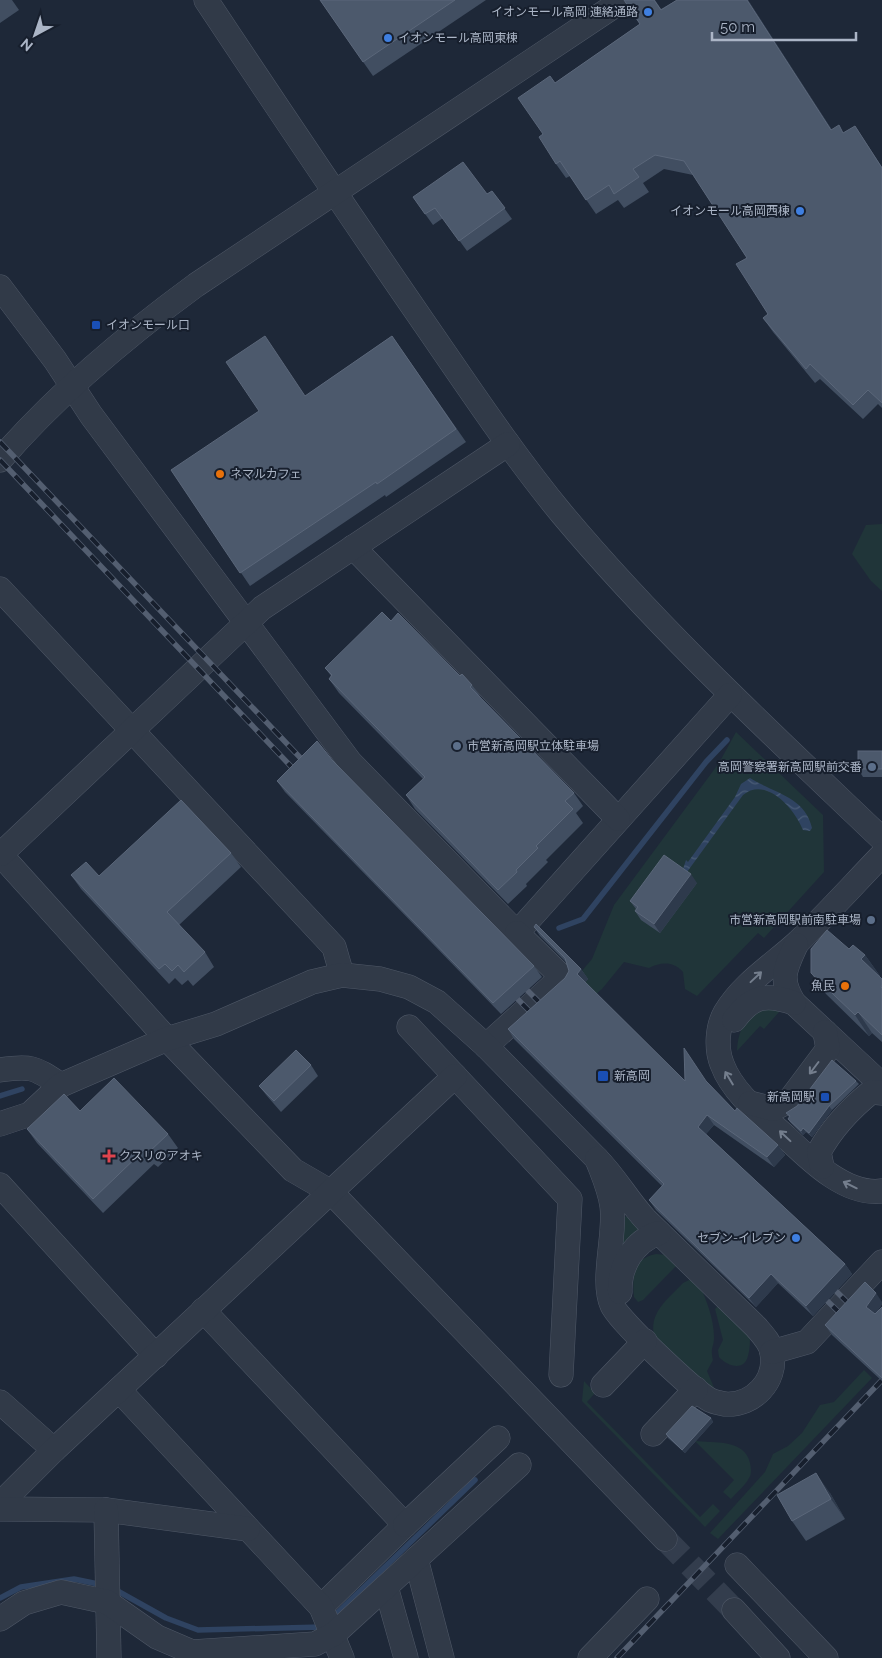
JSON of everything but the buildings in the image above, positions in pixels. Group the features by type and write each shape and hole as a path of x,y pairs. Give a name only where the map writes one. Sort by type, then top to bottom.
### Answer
{"street":[{"path":"206,0 334,194 424,323 455,372 561,513 618,578 730,695 882,839"},
{"path":"0,460 72,386 143,324 196,285 623,0"},
{"path":"0,287 350,762 562,977 486,1046"},
{"path":"508,444 262,608 0,854 167,1039 293,1170 331,1192 665,1538"},
{"path":"353,547 618,819"},
{"path":"0,589 334,947 342,975"},
{"path":"517,933 730,695"},
{"path":"882,855 797,943 747,985 725,1013 719,1029 721,1062 730,1082 750,1103 822,1167 859,1190 882,1191"},
{"path":"797,943 785,968 785,989 794,1004 882,1085"},
{"path":"0,1124 30,1114 61,1085 167,1039 216,1024 312,982 342,975 380,979 408,988 437,1002 486,1046 612,1174 634,1206 659,1233 756,1327 772,1352 768,1378 762,1390 752,1398 738,1403 724,1404 710,1400 626,1323 612,1306 609,1289 613,1208 607,1184 597,1160"},
{"path":"719,1048 730,1026 742,1009 753,1000 768,996 794,1004"},
{"path":"409,1027 570,1199 561,1376"},
{"path":"750,1103 773,1109 789,1101 828,1049 825,1032"},
{"path":"0,1070 23,1066 40,1070 61,1085"},
{"path":"0,1504 54,1450 455,1076"},
{"path":"822,1167 819,1152 829,1134 853,1107 871,1092 882,1093"},
{"path":"0,1185 156,1356"},
{"path":"626,1323 621,1308 622,1273 633,1251 644,1241 659,1233"},
{"path":"772,1352 807,1342 882,1262"},
{"path":"204,1310 405,1525"},
{"path":"603,1385 645,1341"},
{"path":"653,1434 696,1389"},
{"path":"119,1390 322,1608 334,1633 342,1658"},
{"path":"0,1402 54,1450"},
{"path":"322,1608 405,1525 498,1438"},
{"path":"0,1618 24,1603 60,1592 107,1602 157,1638 192,1652 314,1644 334,1633 519,1465"},
{"path":"0,1509 106,1510 248,1529"},
{"path":"106,1510 110,1658"},
{"path":"416,1559 442,1658"},
{"path":"737,1564 826,1658"},
{"path":"386,1587 406,1658"},
{"path":"590,1658 647,1598"},
{"path":"734,1610 778,1658"}],"green space":[{"path":"882,524 882,591 871,581 852,554 866,525"},
{"path":"736,732 823,815 824,872 764,938 758,933 697,996 685,989 683,972 671,964 662,964 649,968 624,962 595,995 584,984 581,972 592,959 614,905 719,763"},
{"path":"768,1007 780,1011 764,1029 760,1026 737,1051 739,1035 745,1023 754,1014"},
{"path":"630,1216 640,1229 624,1243 622,1242 624,1217"},
{"path":"656,1254 666,1255 676,1266 643,1300 638,1302 634,1297 633,1290 634,1276 638,1264 648,1256"},
{"path":"689,1280 699,1283 711,1316 714,1330 713,1360 707,1371 715,1390 697,1378 655,1338 653,1329 656,1314 671,1295 683,1283"},
{"path":"720,1304 750,1335 748,1356 746,1361 739,1366 726,1363 719,1357 718,1350 723,1340 715,1309"},
{"path":"864,1370 872,1378 718,1539 710,1533 765,1472 773,1454 788,1446 802,1433 820,1405 834,1402"},
{"path":"584,1381 595,1393 587,1402 700,1517 713,1504 720,1511 705,1527 582,1401"},
{"path":"695,1441 728,1444 742,1450 747,1455 751,1467 750,1476 731,1499 723,1492 734,1480"}],"water":[{"path":"750,778 787,797 803,809 812,828 810,831 803,830 793,813 778,797 761,789 752,790 743,795 687,872 683,869 686,860 688,862 735,797 741,784"}],"waterway":[{"path":"559,928 583,919 706,762 727,740"},
{"path":"0,1096 22,1089"},
{"path":"331,1619 475,1480"},
{"path":"0,1598 21,1587 74,1579 103,1585"},
{"path":"114,1589 166,1618 198,1630 322,1627"}],"tunnel":[{"path":"665,1539 734,1610"}],"railway":[{"path":"0,442 310,768"},
{"path":"0,460 301,777"},
{"path":"518,981 548,1011"},
{"path":"507,988 539,1021"},
{"path":"826,1281 856,1311"},
{"path":"817,1291 847,1320"},
{"path":"617,1658 882,1380"}],"place":[{"name":"イオンモール高岡 連絡通路","path":"648,12"},
{"name":"イオンモール高岡東棟","path":"388,38"},
{"name":"イオンモール高岡西棟","path":"800,211"},
{"name":"イオンモール口","path":"96,325"},
{"name":"ネマルカフェ","path":"220,474"},
{"name":"市営新高岡駅立体駐車場","path":"457,746"},
{"name":"高岡警察署新高岡駅前交番","path":"872,767"},
{"name":"市営新高岡駅前南駐車場","path":"871,920"},
{"name":"魚民","path":"845,986"},
{"name":"新高岡","path":"603,1076"},
{"name":"新高岡駅","path":"825,1097"},
{"name":"クスリのアオキ","path":"109,1156"},
{"name":"セブン-イレブン","path":"796,1238"}]}
